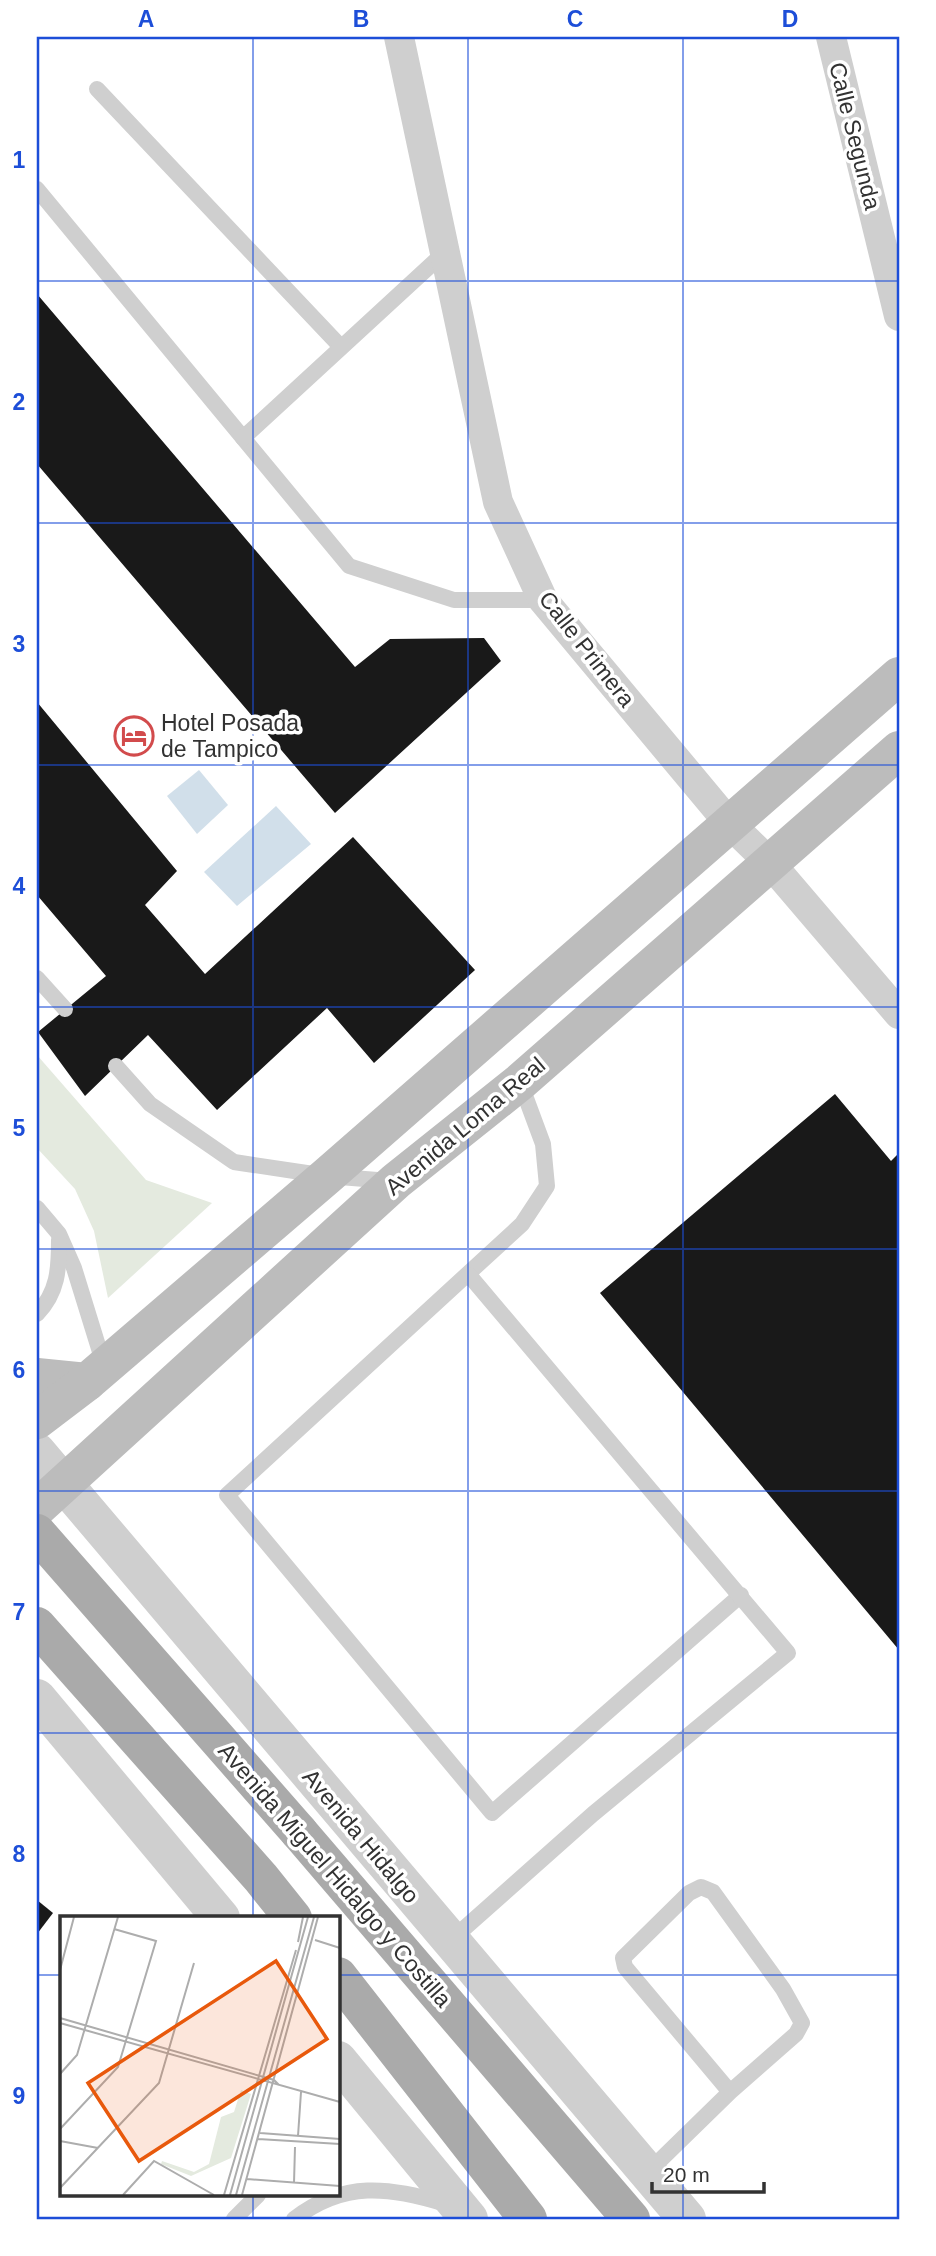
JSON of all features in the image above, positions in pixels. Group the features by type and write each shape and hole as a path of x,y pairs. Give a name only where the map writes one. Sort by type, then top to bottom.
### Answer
{"main road":[{"path":"37,1420 96,1375 327,1176 899,676"},
{"name":"Avenida Loma Real","path":"50,1496 396,1181 520,1082 899,750"},
{"path":"37,1377 96,1375"},
{"name":"Avenida Miguel Hidalgo y Costilla","path":"37,1533 299,1832 631,2219"},
{"path":"37,1626 261,1878 291,1916"},
{"path":"340,1979 528,2219"}],"street":[{"name":"Calle Primera","path":"399,37 498,502 543,600 729,823 770,863 899,1014"},
{"name":"Calle Segunda","path":"831,37 899,316"},
{"name":"Avenida Hidalgo","path":"37,1452 50,1496 99,1524 687,2219"},
{"path":"37,1554 77,1526 99,1524"},
{"path":"37,1698 219,1916"},
{"path":"340,2062 465,2213"}],"lane":[{"path":"97,89 341,347"},
{"path":"37,189 349,566 454,600 543,600"},
{"path":"243,438 445,252"},
{"path":"37,978 65,1009"},
{"path":"116,1066 150,1104 234,1162 327,1176 396,1181"},
{"path":"520,1082 543,1144 547,1186 522,1224 227,1495 492,1813 741,1595"},
{"path":"37,1208 59,1234 85,1299 96,1375"},
{"path":"37,1314 49,1301 59,1273 59,1234"},
{"path":"450,1941 593,1814 788,1653 741,1595 546,1371 468,1275"},
{"path":"647,2173 730,2092 796,2034 802,2023 783,1989 713,1892 701,1887 690,1894 623,1958 625,1967 730,2092"},
{"path":"340,2195 368,2188 410,2193 465,2213"},
{"path":"234,2219 257,2196"},
{"path":"294,2219 318,2201 337,2196"}],"shaded area":[{"path":"199,770 228,805 197,834 167,796"},
{"path":"276,806 311,844 237,906 204,872"},
{"path":"37,1055 146,1180 212,1203 108,1298 94,1231 75,1189 37,1148"}],"building":[{"path":"37,294 355,667 390,639 484,638 501,661 335,813 37,464"},
{"path":"37,702 177,871 145,905 205,974 353,837 475,970 374,1063 327,1008 217,1110 148,1035 85,1096 38,1032 106,976 37,895"},
{"path":"835,1094 891,1161 899,1153 899,1650 600,1293"},
{"path":"37,1900 53,1913 37,1934"}],"place":[{"name":"Hotel Posada de Tampico","path":"134,736"}]}
